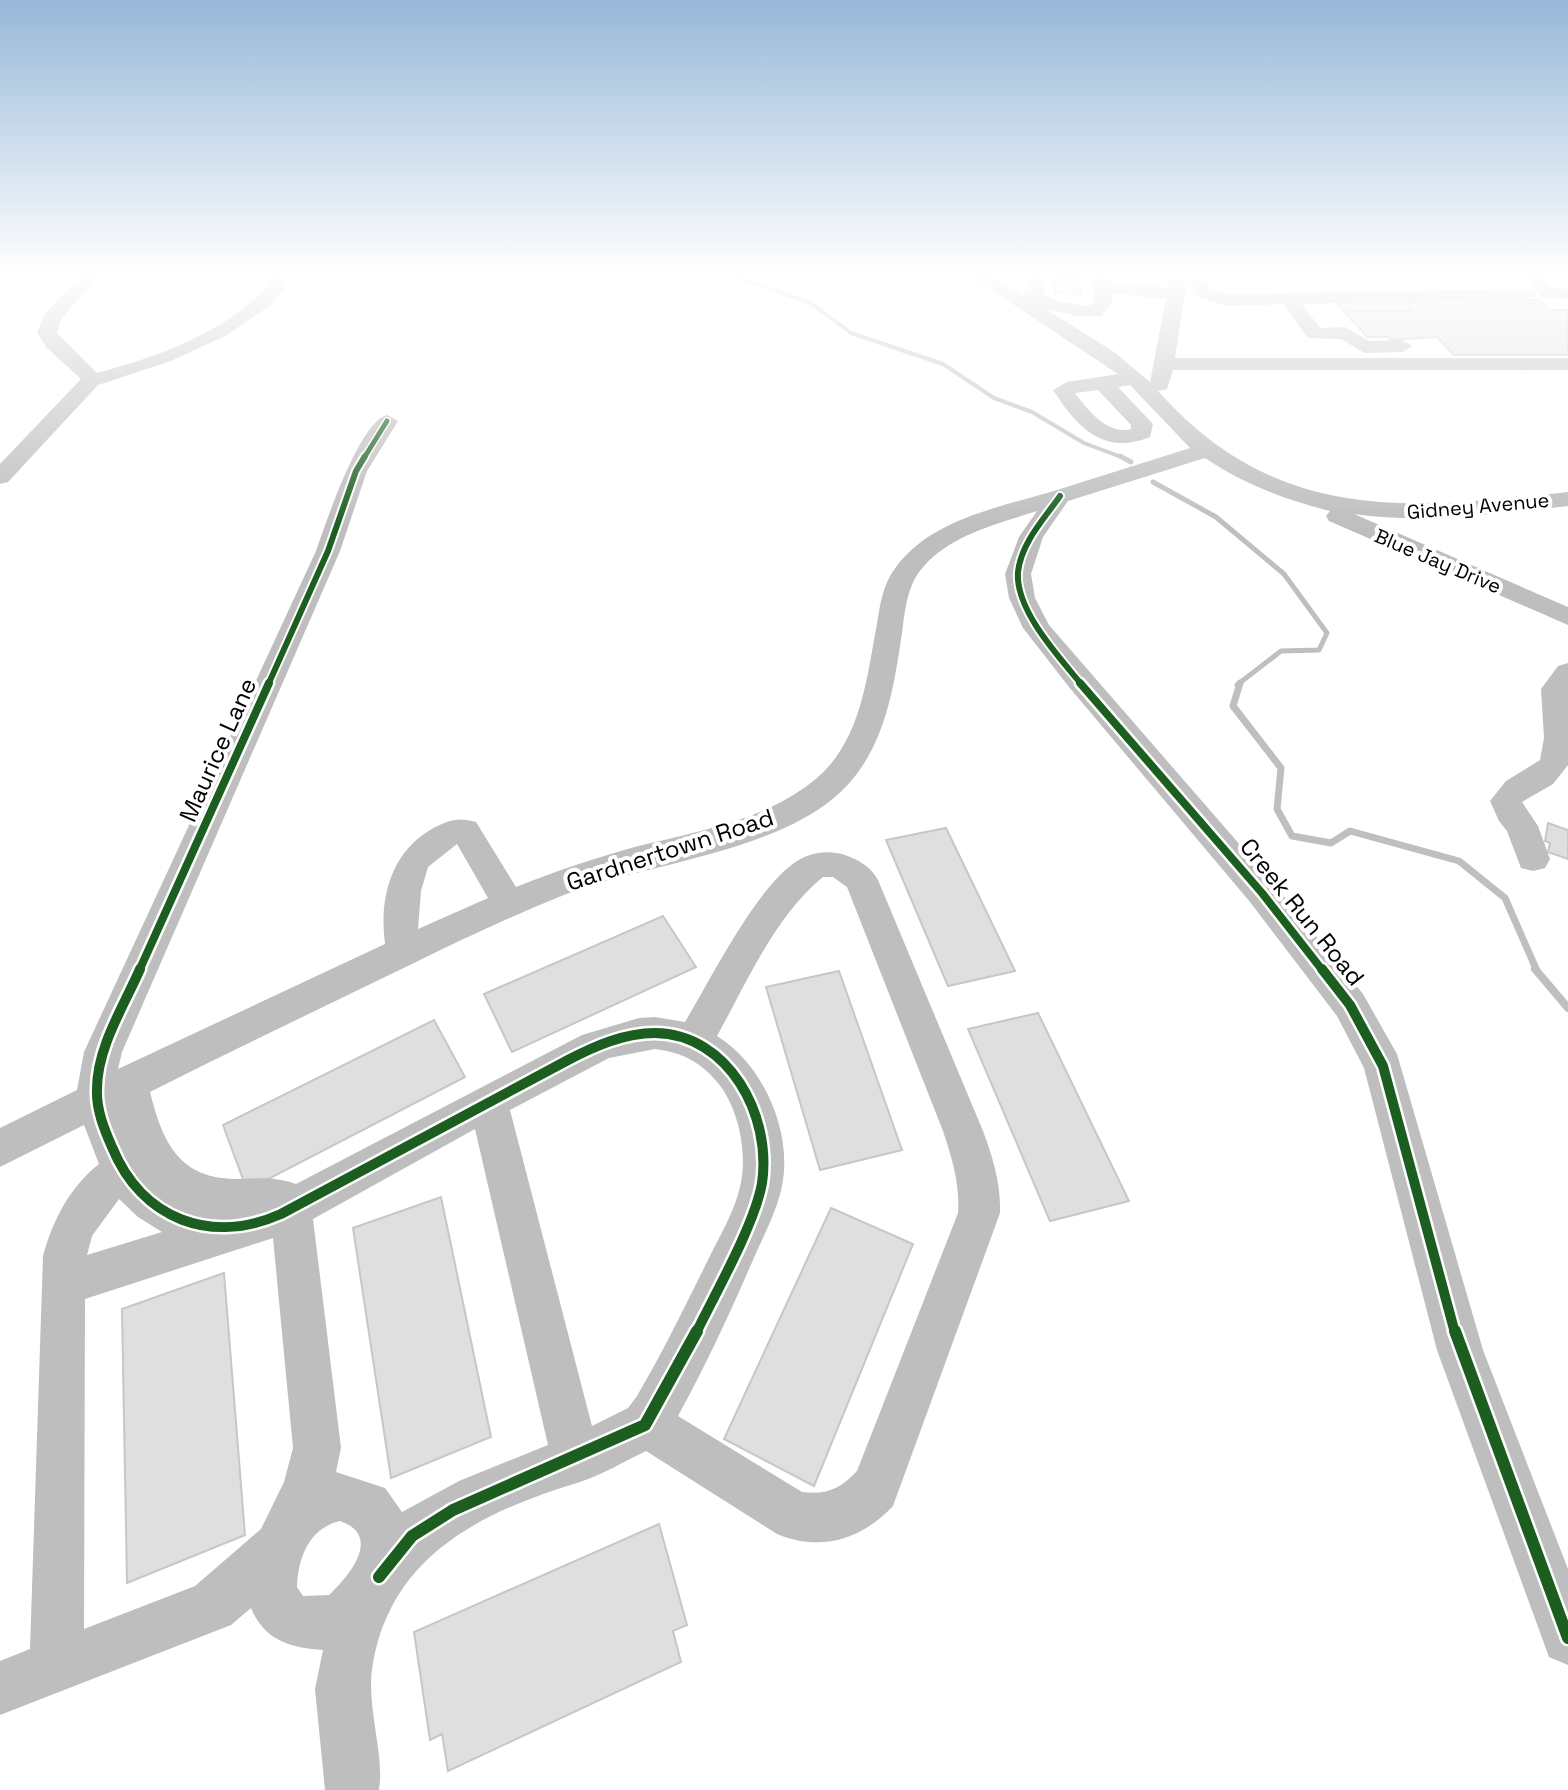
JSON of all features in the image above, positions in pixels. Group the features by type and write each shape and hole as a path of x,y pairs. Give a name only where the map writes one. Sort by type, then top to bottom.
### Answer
{"street":[{"path":"75,361 91,380"},
{"path":"0,477 91,380 150,361"},
{"name":"Gidney Avenue","path":"1108,361 1142,385 1177,424 1207,450 1255,478 1311,498 1400,513 1460,511 1568,499"},
{"path":"1103,383 1142,424 1142,432 1132,438 1116,438 1094,427 1063,390 1103,383 1142,385 1163,382 1167,361"},
{"path":"1166,364 1568,364"},
{"name":"Maurice Lane","path":"112,1091 98,1075 103,1052 328,551 356,471 387,421"},
{"name":"Gardnertown Road","path":"0,1148 112,1091 509,905 618,864 768,821 813,796 846,768 872,715 891,611 904,571 935,543 956,531 1207,450"},
{"name":"Creek Run Road","path":"1060,496 1031,537 1023,555 1018,574 1022,598 1037,628 1079,681 1262,893 1350,1005 1383,1066 1460,1350 1568,1638"},
{"name":"Blue Jay Drive","path":"1311,498 1350,523 1568,617"},
{"path":"1533,859 1522,826 1510,813 1506,801 1514,789 1552,771 1562,756 1555,689 1568,672"},
{"path":"404,952 399,938 402,906 414,861 424,849 457,830 465,830 509,905"},
{"path":"647,1424 795,1516 834,1518 859,1507 875,1488 979,1213 981,1197 976,1169 963,1131 861,880 852,871 827,863 813,867 789,886 695,1040"},
{"path":"63,1275 71,1280 93,1275 291,1208 607,1041 664,1033 695,1040 728,1066 744,1088 762,1142 761,1190 710,1301 647,1424 576,1459 439,1516 403,1544 350,1612 332,1622 312,1626 252,1605 212,1606"},
{"path":"112,1091 136,1160 141,1196 161,1211 187,1222 215,1229 242,1227"},
{"path":"488,1102 576,1459"},
{"path":"136,1160 193,1191 223,1198 275,1197 286,1200 291,1208 317,1448 307,1489 270,1570 272,1591 279,1609 292,1618 330,1663 342,1689"},
{"path":"57,1666 65,1248 74,1224 103,1186 136,1160"},
{"path":"317,1448 334,1479 381,1519 386,1537 385,1557 346,1660 342,1689 352,1787"},
{"path":"0,1688 212,1606 238,1585 304,1511 322,1500 340,1496 417,1517 439,1516"}],"building":[{"path":"1548,823 1568,830 1568,859 1548,852 1550,843 1545,841"},
{"path":"946,828 1015,971 948,986 886,840"},
{"path":"663,916 696,967 512,1052 484,994"},
{"path":"839,971 902,1150 820,1170 766,987"},
{"path":"1038,1013 1129,1201 1050,1221 968,1029"},
{"path":"434,1020 465,1077 247,1190 223,1125"},
{"path":"441,1197 491,1437 391,1478 353,1228"},
{"path":"831,1208 913,1244 814,1486 724,1439"},
{"path":"224,1273 245,1535 127,1583 122,1309"},
{"path":"659,1524 687,1625 673,1631 681,1662 448,1771 442,1734 430,1740 414,1632"}],"waterway":[{"path":"933,361 943,364 994,398 1032,412 1084,443 1123,458"},
{"path":"1123,458 1131,462"},
{"path":"1153,482 1216,517 1284,574 1327,633 1319,650 1281,651 1237,685"},
{"path":"1240,683 1233,706 1281,768 1277,809 1292,836 1331,843 1350,831 1459,861 1505,898 1537,971"},
{"path":"1535,969 1568,1008"}],"cycle path":[{"path":"379,1577 412,1536 431,1522 476,1498 575,1458 645,1425 687,1351 726,1270 755,1204 763,1175 758,1126 737,1077 726,1064 701,1045 655,1033 624,1037 582,1053 294,1208 244,1227 228,1229 196,1225 166,1212 140,1193 119,1164 98,1106 97,1080 103,1052 328,551 356,471 387,421"},
{"path":"1060,496 1031,537 1023,555 1018,574 1022,598 1037,628 1079,681 1262,893 1350,1005 1383,1066 1460,1350 1568,1638"}]}
